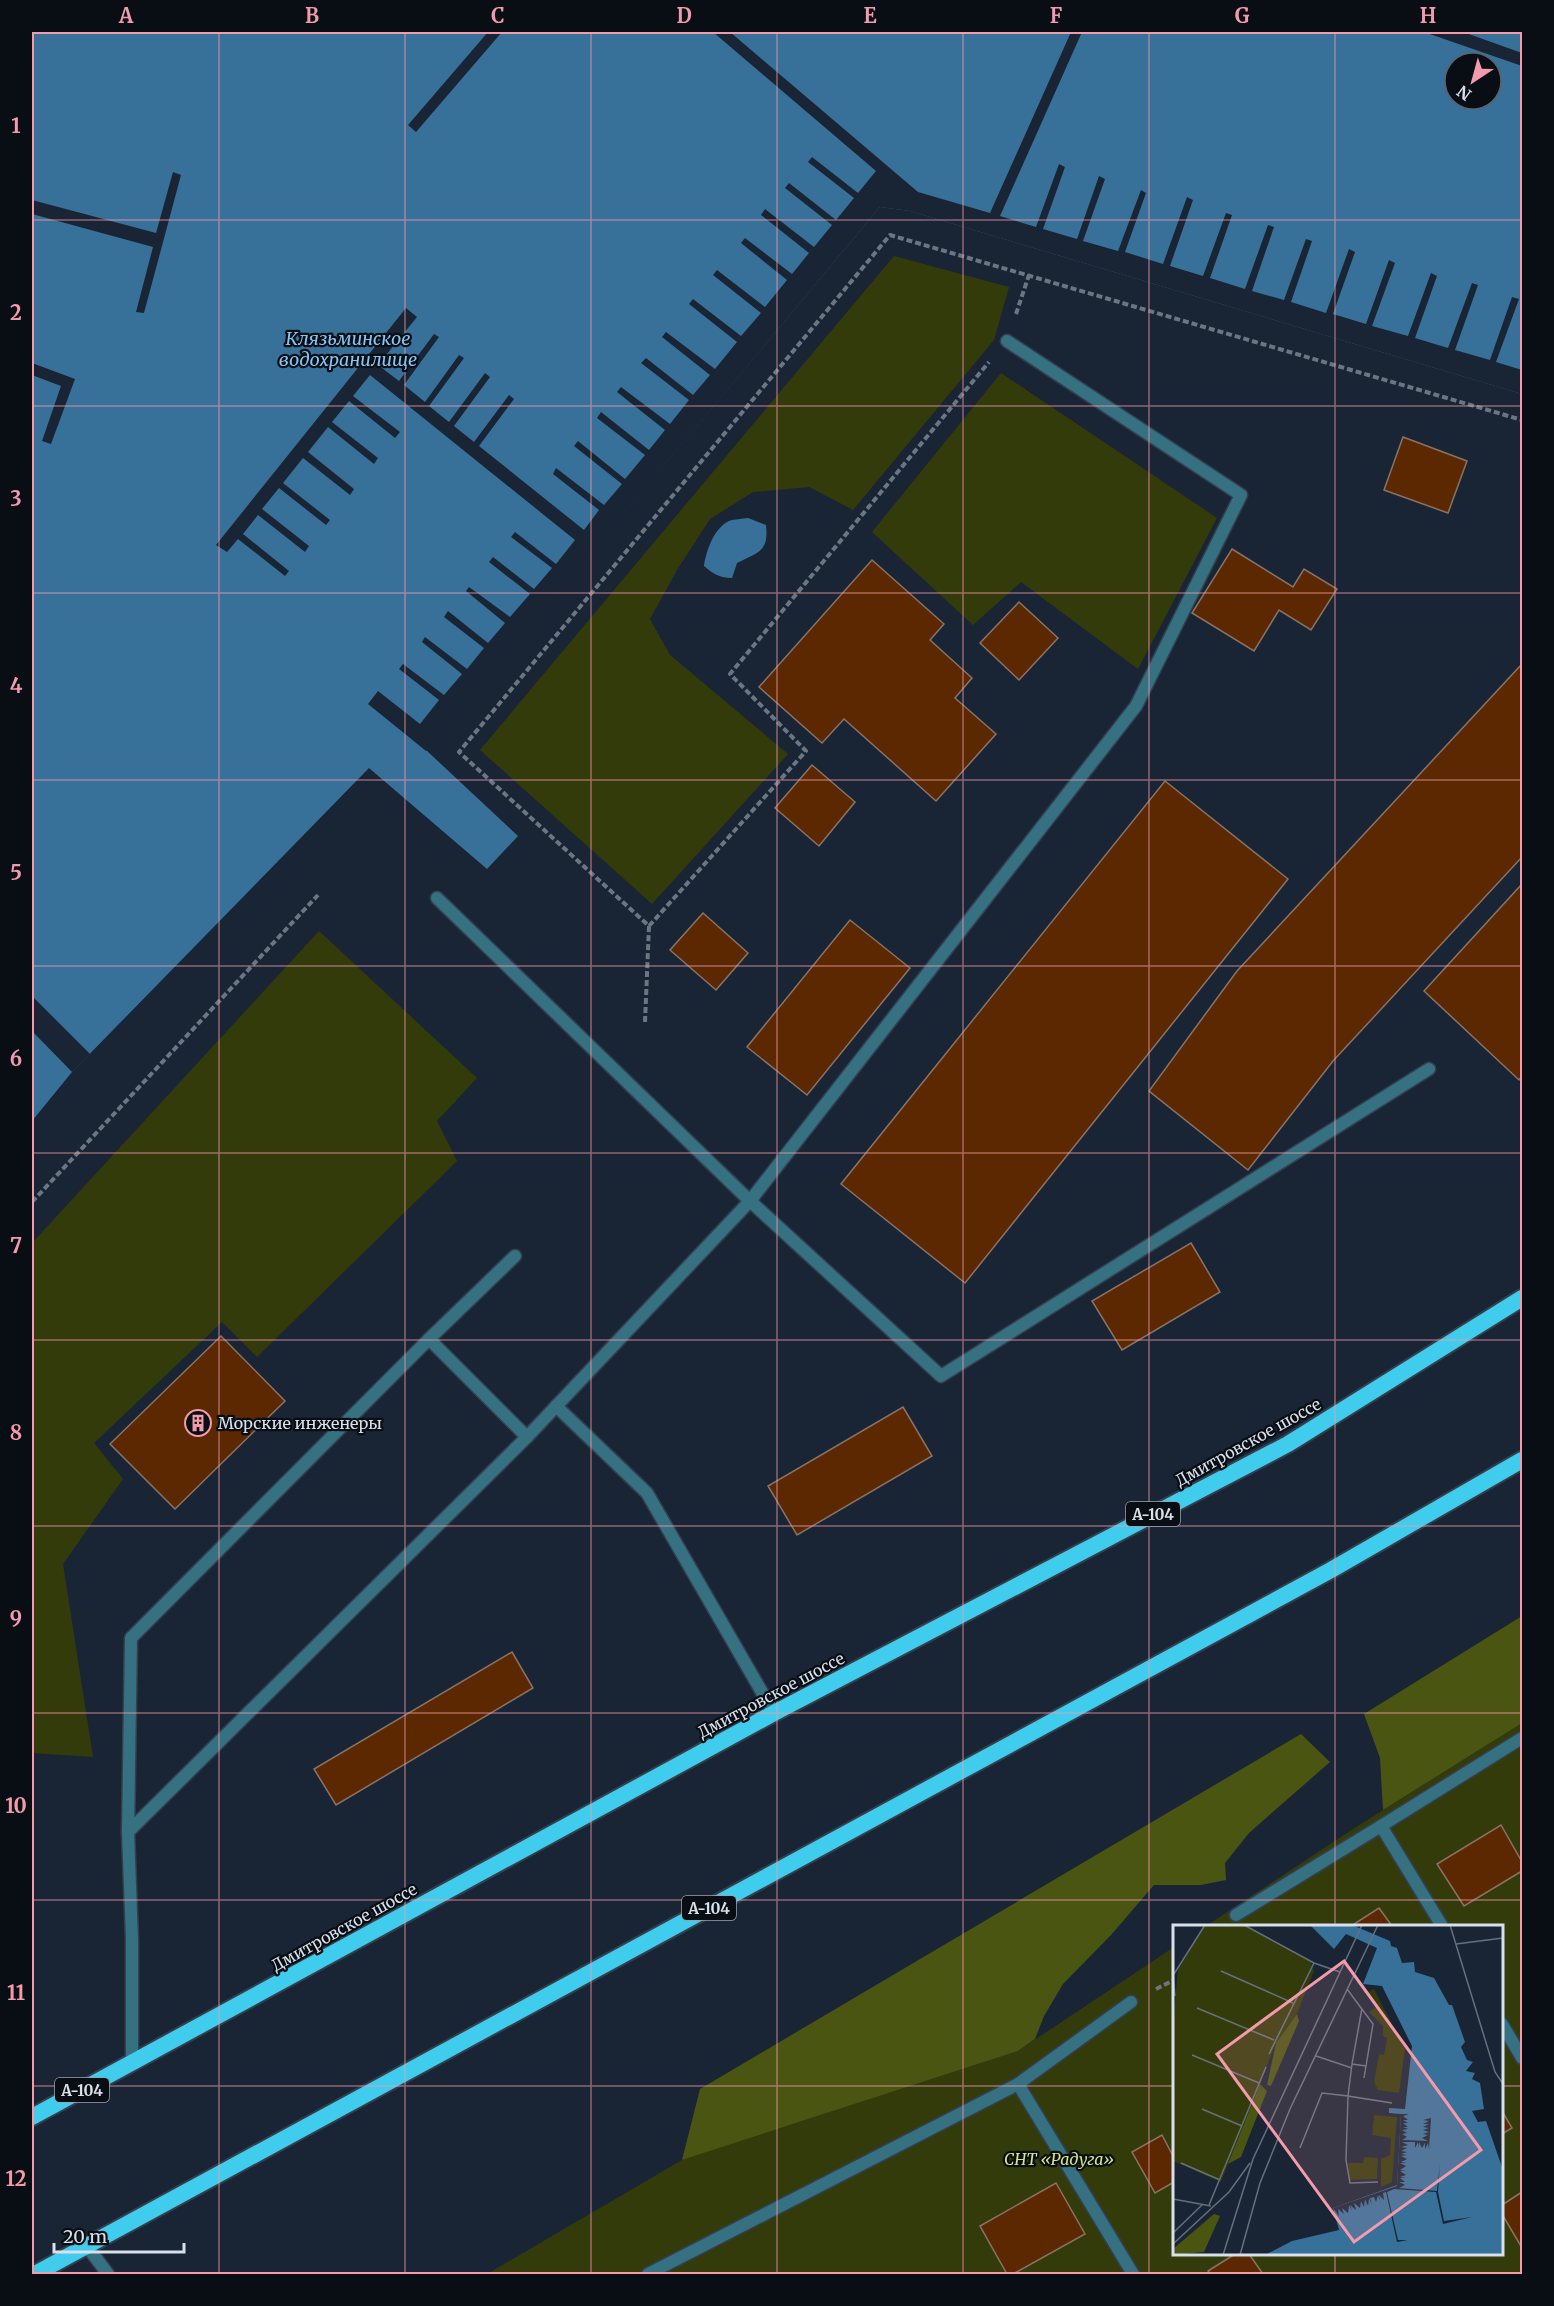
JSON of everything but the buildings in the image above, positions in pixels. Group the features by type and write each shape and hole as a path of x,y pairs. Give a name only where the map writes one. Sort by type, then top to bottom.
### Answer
{"highway":[{"name":"Дмитровское шоссе","path":"32,2117 774,1713 1288,1444 1522,1298"},
{"name":"А-104","path":"35,2274 1311,1582 1522,1460"}],"street":[{"path":"128,1832 526,1437 750,1201 1136,705 1241,495 1007,341"},
{"path":"437,898 750,1201 941,1376 1429,1069"},
{"path":"132,2062 132,1940 128,1832 131,1638 429,1339 515,1256"},
{"path":"429,1339 526,1437"},
{"path":"556,1406 647,1493 774,1713"},
{"path":"1236,1915 1522,1738"},
{"path":"1381,1826 1441,1925"},
{"path":"650,2274 1018,2084 1131,2002"},
{"path":"1503,2026 1522,2058"},
{"path":"1018,2084 1133,2274"},
{"path":"86,2246 108,2274"}],"path":[{"path":"650,926 459,752 890,234 1522,420"},
{"path":"645,1022 650,926 806,751 730,674 1007,341 1029,275"},
{"path":"32,1202 318,895"}],"green space":[{"path":"894,256 1009,287 994,340 853,510 809,487 753,492 710,519 677,570 650,619 670,655 788,754 652,904 480,750"},
{"path":"1001,373 1217,518 1138,669 1021,582 973,625 872,532"},
{"path":"319,931 477,1078 437,1121 457,1161 257,1357 222,1322 94,1443 123,1479 63,1564 93,1757 32,1753 32,1243"},
{"path":"1522,1616 1522,1723 1383,1810 1380,1758 1364,1714"},
{"name":"СНТ «Радуга»","path":"1522,1723 1522,2274 487,2274 682,2160 1018,2051 1173,1948 1173,2255 1503,2255 1503,1925 1208,1925 1353,1829"},
{"path":"1301,1734 1330,1762 1249,1833 1225,1863 1226,1880 1201,1885 1154,1885 1111,1935 1063,1984 1044,2016 1035,2039 1018,2051 682,2160 700,2089"}],"water":[{"name":"Клязьминское водохранилище","path":"32,32 1522,32 1522,394 910,211 880,207 426,750 518,836 487,869 369,768 72,1072 32,1121"},
{"path":"748,518 766,525 764,546 737,563 732,578 710,571 704,566 715,534 729,521"}],"pier":[{"path":"488,32 502,32 416,132 408,125"},
{"path":"713,32 730,32 918,192 990,213 1071,32 1082,32 1000,216 1036,227 1059,164 1065,167 1043,229 1077,239 1099,176 1105,179 1083,241 1118,251 1141,190 1146,193 1125,252 1163,264 1187,197 1193,200 1170,266 1203,276 1226,213 1232,215 1210,278 1245,289 1268,225 1274,227 1252,291 1284,300 1306,239 1312,241 1291,302 1326,313 1349,249 1355,252 1333,314 1366,324 1389,260 1395,263 1372,326 1408,336 1431,273 1437,276 1415,338 1448,348 1472,283 1478,285 1455,350 1490,360 1512,297 1519,299 1496,362 1522,370 1522,394 910,211 880,207 426,751 368,704 378,691 420,724 439,700 399,669 403,664 444,695 462,674 422,642 425,637 467,669 484,648 444,617 448,611 488,643 505,623 466,591 469,587 510,617 530,594 489,562 493,557 534,589 552,568 511,537 515,532 556,564 575,540 370,375 353,396 400,432 395,438 349,401 332,422 378,458 374,464 328,427 308,452 354,489 350,495 303,458 283,483 330,520 326,525 279,488 262,509 309,546 305,552 258,515 243,534 289,571 285,576 238,539 227,552 216,545 406,308 417,317 378,365 399,381 434,334 439,337 404,385 425,402 459,355 464,358 429,406 449,422 485,373 490,377 454,426 474,442 509,395 514,399 479,446 584,530 599,510 553,474 556,468 604,505 622,484 574,446 578,441 625,479 645,455 597,418 601,412 649,450 665,430 617,392 621,387 670,424 689,400 641,363 646,358 693,395 710,375 662,337 666,332 715,369 737,342 689,304 693,299 741,336 761,313 713,275 717,270 765,307 787,280 741,243 745,238 792,274 809,253 761,215 765,209 814,247 832,225 785,188 789,183 836,220 854,198 808,162 812,157 858,193 876,171"},
{"path":"1424,32 1463,32 1522,53 1522,66 1503,59 1503,51 1479,51"},
{"path":"173,172 181,175 144,313 136,312 153,247 32,214 32,200 156,233"},
{"path":"32,363 75,379 51,444 42,441 61,386 32,375"},
{"path":"32,996 90,1054 72,1072 32,1031"}],"place":[{"name":"Морские инженеры","path":"198,1423"}]}
